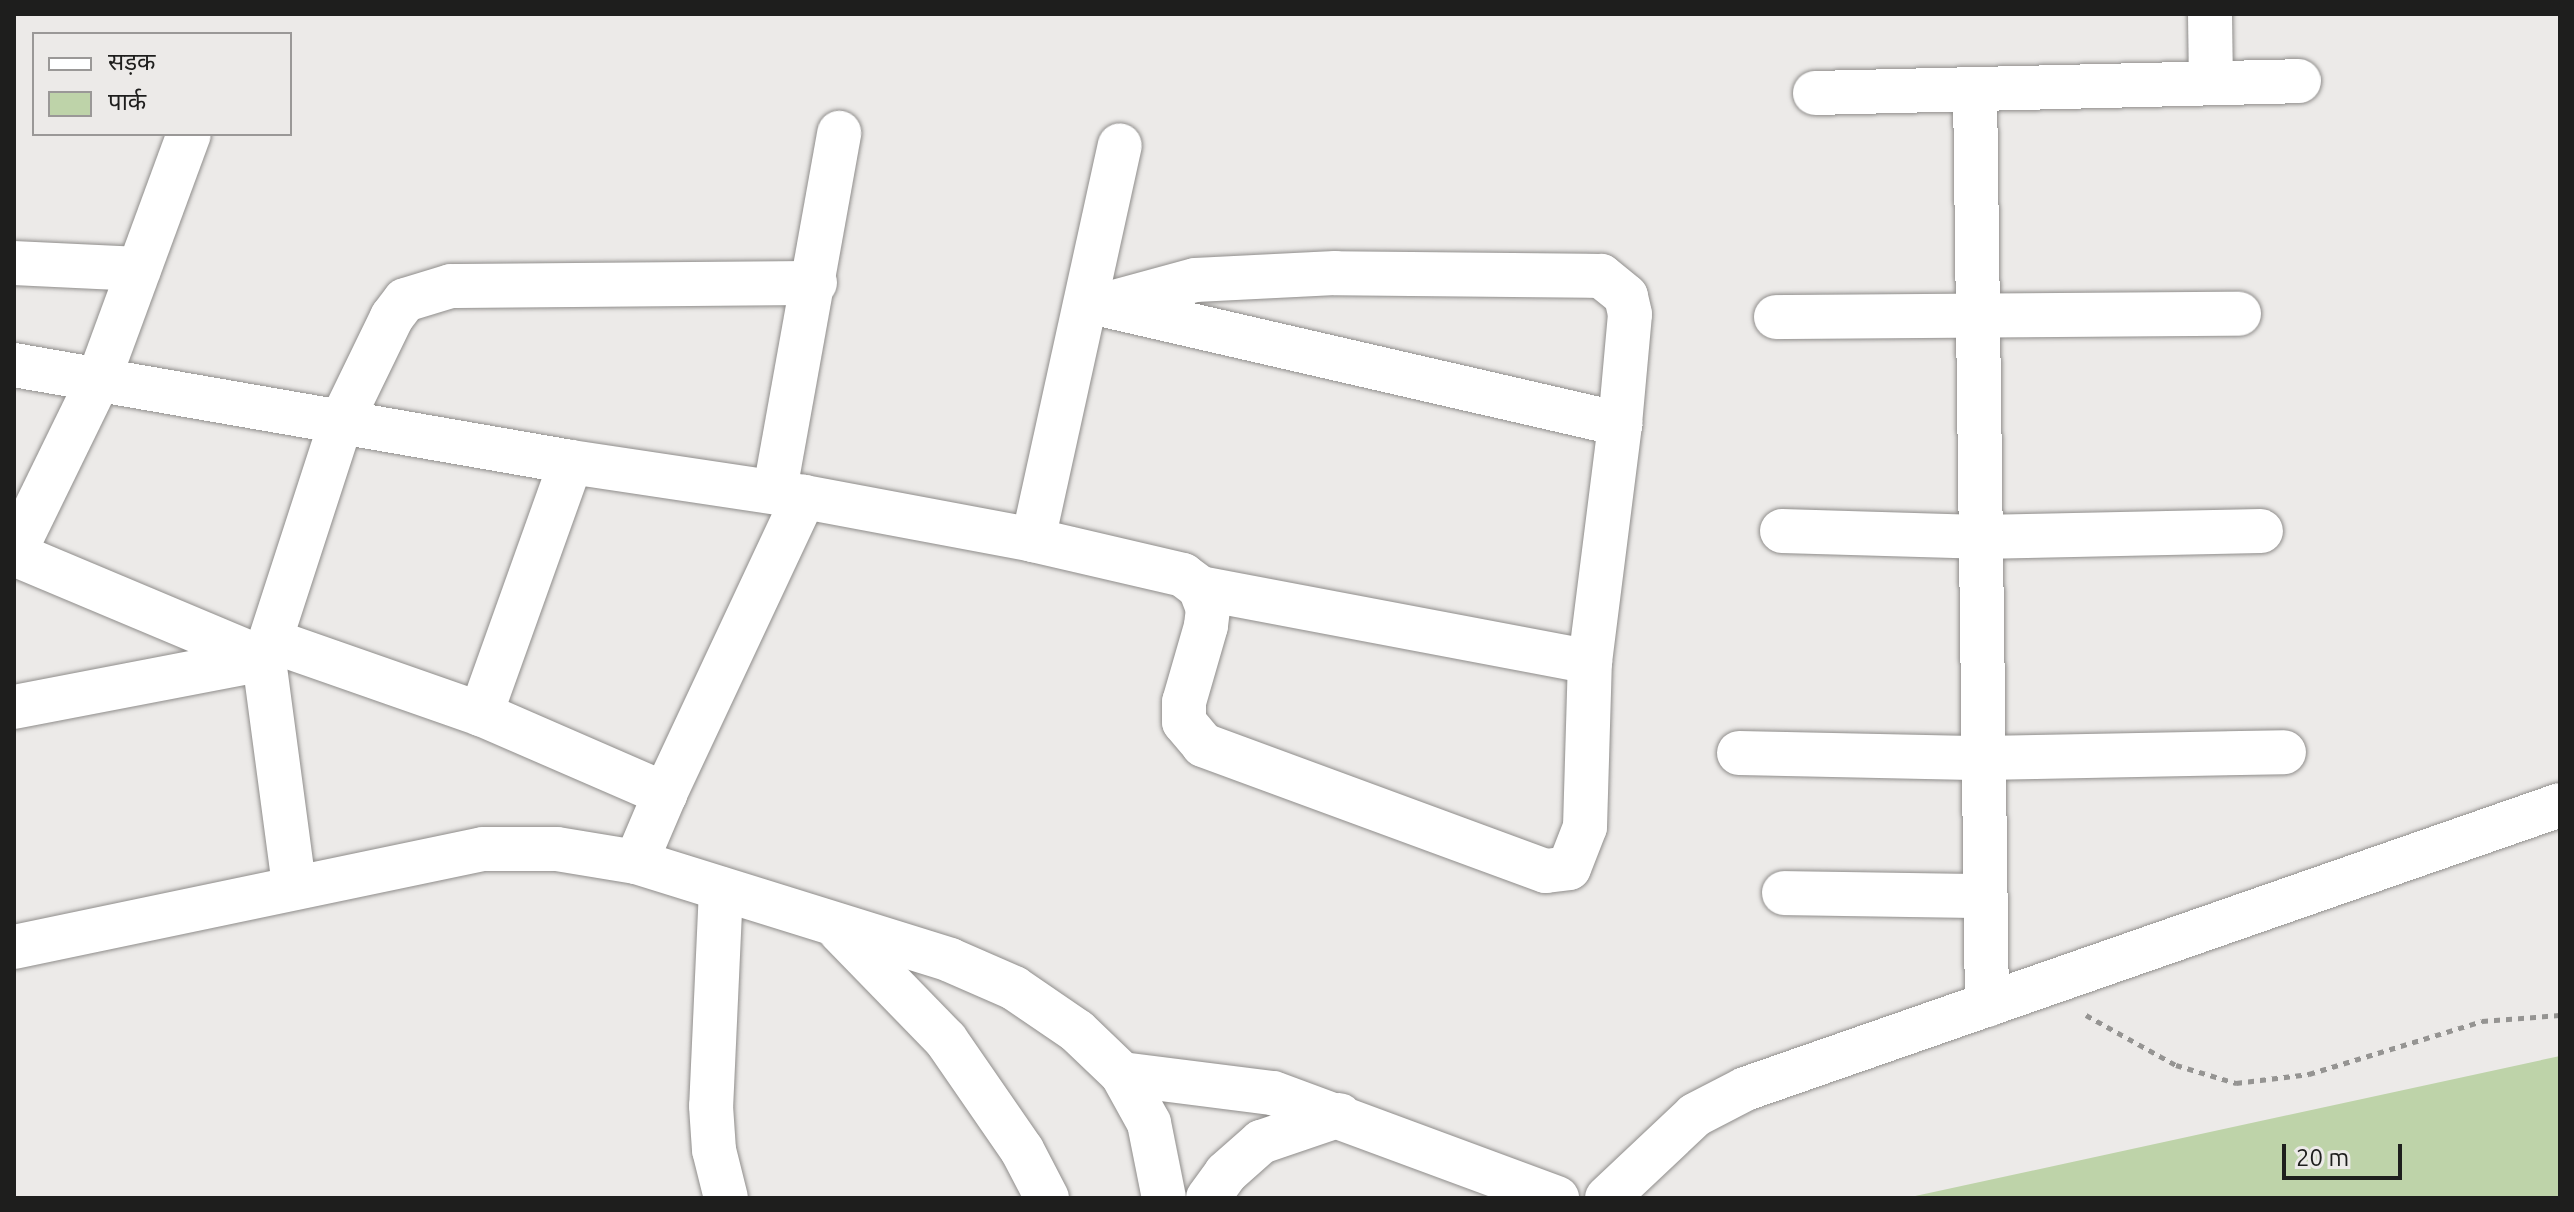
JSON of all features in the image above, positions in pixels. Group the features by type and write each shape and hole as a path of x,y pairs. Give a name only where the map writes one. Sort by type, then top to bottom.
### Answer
{"street":[{"path":"2210,14 2211,83"},
{"path":"1815,93 2299,81"},
{"path":"1975,89 1987,1005"},
{"path":"636,862 790,494 815,283 839,133"},
{"path":"188,136 98,381 14,554 268,650 481,714 665,794"},
{"path":"1033,540 1094,305 1120,145"},
{"path":"14,263 139,269"},
{"path":"1094,305 1170,284 1222,277 1601,276 1626,296 1630,314 1620,424 1590,662 1585,827 1569,868 1546,871 1190,736 1184,722 1184,702 1208,609 1200,588"},
{"path":"294,885 268,650 341,422 392,317 405,300 425,290 815,283"},
{"path":"1094,305 1620,424"},
{"path":"1776,317 1977,313 2239,314"},
{"path":"14,365 571,462 790,494 1033,540 1183,575 1200,588 1590,662"},
{"path":"481,714 571,462"},
{"path":"1782,531 1980,537 2261,531"},
{"path":"14,707 268,650"},
{"path":"1739,753 1984,758 2284,752"},
{"path":"1607,1198 1695,1115 1719,1100 2560,805"},
{"path":"14,947 294,885 483,849 557,849 636,862 950,960 1014,988 1077,1031 1122,1074 1149,1123 1164,1198"},
{"path":"721,889 711,1106 714,1150 726,1198"},
{"path":"1784,893 1985,896"},
{"path":"835,926 946,1040 1022,1150 1047,1198"},
{"path":"1122,1074 1273,1093 1340,1115 1540,1196"},
{"path":"1208,1198 1226,1173 1261,1142 1340,1115"}],"path":[{"path":"2039,990 2176,1065 2236,1083 2309,1074 2482,1021 2560,1015"}],"green space":[{"path":"2560,1056 2560,1198 1906,1198"}]}
